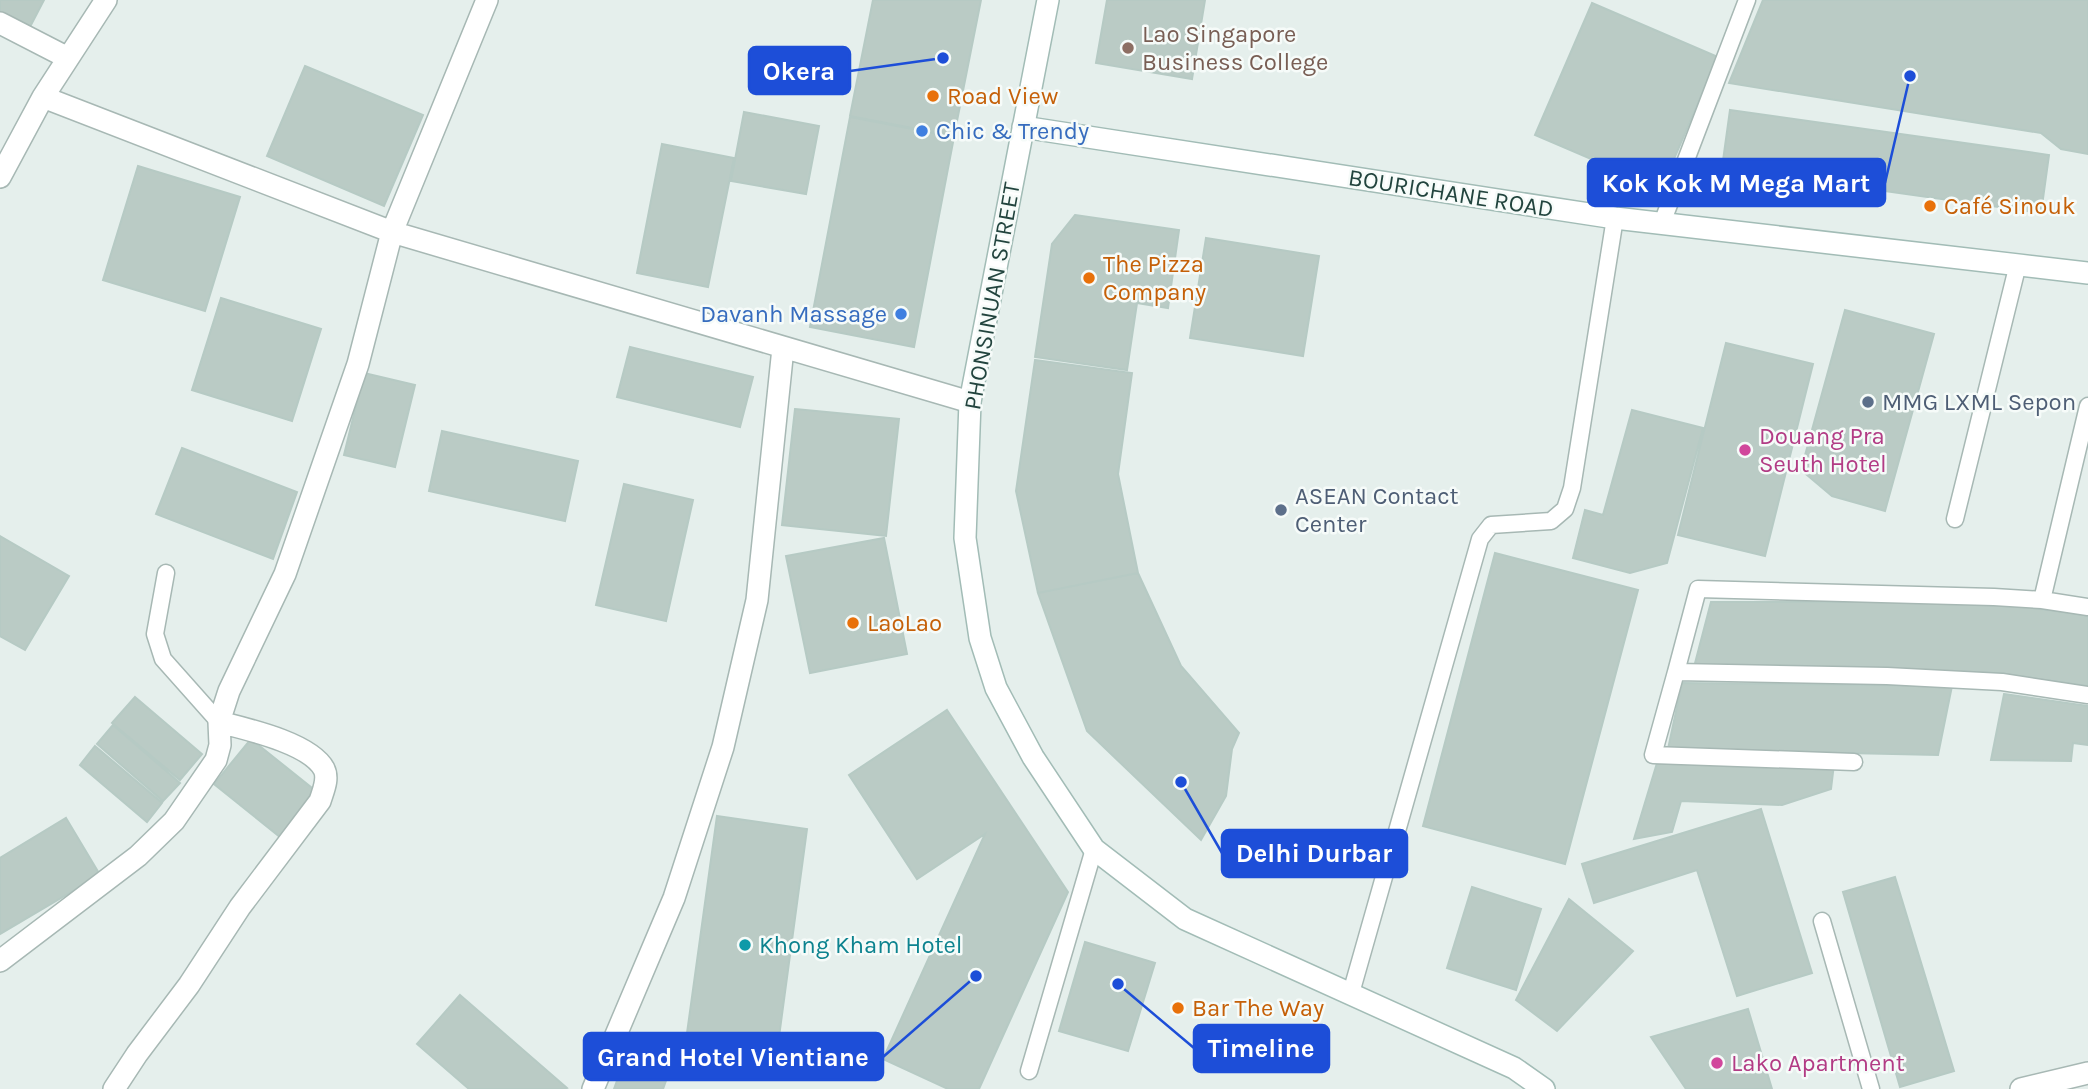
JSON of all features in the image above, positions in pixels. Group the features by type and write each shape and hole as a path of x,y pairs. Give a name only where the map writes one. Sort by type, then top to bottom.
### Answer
{"street":[{"path":"0,177 43,97 106,0"},
{"path":"0,961 138,856 174,821 216,760 220,744 219,722 229,691 285,574 358,364 392,232 487,0"},
{"name":"PHONSINUAN STREET","path":"1048,0 970,402 965,538 981,638 996,688 1033,757 1094,849 1185,919 1514,1068 1544,1089"},
{"path":"0,23 68,58"},
{"path":"43,97 392,232 970,402"},
{"name":"BOURICHANE ROAD","path":"1023,127 1615,218 2088,273"},
{"path":"593,1089 674,898 723,747 757,600 783,348"},
{"path":"114,1089 189,985 240,907 320,801 326,784 325,770 313,756 267,734 219,722"},
{"path":"2021,1089 2088,1073"}],"lane":[{"path":"1662,223 1747,0"},
{"path":"1351,993 1480,539 1491,524 1550,521 1565,509 1572,488 1615,218"},
{"path":"1955,519 2018,264"},
{"path":"2042,600 2088,406"},
{"path":"166,573 155,634 163,659 219,722"},
{"path":"1854,762 1653,755 1698,589 1994,597 2088,607"},
{"path":"1676,672 1887,676 2001,682 2088,695"},
{"path":"1030,1071 1094,849"},
{"path":"1822,921 1871,1089"}],"building":[{"path":"0,0 44,0 30,27 0,12"},
{"path":"873,0 981,0 954,136 850,116"},
{"path":"1107,0 1205,0 1192,79 1096,63"},
{"path":"1763,0 2088,0 2088,154 2061,149 2041,133 1729,83"},
{"path":"1592,3 1718,57 1661,189 1535,135"},
{"path":"305,66 423,115 384,206 267,156"},
{"path":"1730,110 2049,155 2041,213 1722,168"},
{"path":"744,112 819,126 806,194 731,181"},
{"path":"850,117 954,137 914,347 810,327"},
{"path":"662,144 734,158 708,287 637,273"},
{"path":"138,166 240,197 205,311 103,280"},
{"path":"1075,215 1179,230 1168,308 1137,303 1127,370 1035,357 1052,244"},
{"path":"1206,238 1319,256 1303,356 1190,338"},
{"path":"221,298 321,329 292,421 192,390"},
{"name":"MMG LXML Sepon","path":"1845,310 1934,334 1885,511 1832,496 1801,470"},
{"name":"Douang Pra Seuth Hotel","path":"1726,343 1813,364 1765,556 1678,535"},
{"path":"630,347 753,377 740,427 617,397"},
{"path":"1035,360 1132,373 1118,474 1138,573 1038,593 1016,491"},
{"path":"364,373 415,385 395,467 344,455"},
{"path":"795,409 899,419 886,536 782,525"},
{"path":"1632,410 1703,428 1667,563 1630,573 1573,558 1585,510 1603,515"},
{"path":"442,431 578,461 565,521 429,491"},
{"path":"182,448 297,492 273,559 156,514"},
{"path":"624,484 693,500 666,621 596,605"},
{"path":"0,536 69,576 25,650 0,636"},
{"path":"884,538 907,654 810,673 786,556"},
{"path":"1495,553 1638,590 1565,864 1423,826"},
{"path":"1138,573 1181,666 1239,733 1232,749 1226,796 1201,840 1087,731 1038,593"},
{"path":"1711,602 1993,602 2088,616 2088,686 1998,673 1694,667"},
{"path":"1682,683 1952,686 1938,755 1668,749"},
{"path":"2004,694 2088,706 2088,745 2073,743 2071,761 1991,760"},
{"path":"135,697 202,754 180,780 112,723"},
{"path":"947,710 1068,892 979,1089 948,1089 883,1059 985,834 917,879 849,775"},
{"path":"113,725 180,783 163,801 97,744"},
{"path":"251,739 317,792 280,837 214,784"},
{"path":"95,746 162,803 147,822 80,765"},
{"path":"1657,763 1834,764 1831,789 1782,805 1681,801 1672,832 1634,839"},
{"path":"1761,809 1812,973 1737,996 1697,870 1594,903 1582,864"},
{"name":"Khong Kham Hotel","path":"717,816 807,829 774,1074 683,1062"},
{"path":"66,818 100,875 0,934 0,858"},
{"path":"1895,877 1954,1071 1900,1087 1843,892"},
{"path":"1472,887 1541,909 1516,990 1447,968"},
{"path":"1569,899 1633,951 1557,1031 1516,1000"},
{"path":"1085,942 1155,963 1128,1051 1059,1031"},
{"path":"460,995 567,1088 469,1089 417,1044"},
{"name":"Lako Apartment","path":"1748,1009 1772,1089 1686,1089 1651,1037"},
{"path":"634,1034 677,1050 663,1089 614,1089"}],"place":[{"name":"Lao Singapore Business College","path":"1128,48"},
{"name":"Okera","path":"943,58"},
{"name":"Kok Kok M Mega Mart","path":"1910,76"},
{"name":"Road View","path":"933,96"},
{"name":"Chic & Trendy","path":"922,131"},
{"name":"Café Sinouk","path":"1930,206"},
{"name":"The Pizza Company","path":"1089,278"},
{"name":"Davanh Massage","path":"901,314"},
{"name":"MMG LXML Sepon","path":"1868,402"},
{"name":"Douang Pra Seuth Hotel","path":"1745,450"},
{"name":"ASEAN Contact Center","path":"1281,510"},
{"name":"LaoLao","path":"853,623"},
{"name":"Delhi Durbar","path":"1181,782"},
{"name":"Khong Kham Hotel","path":"745,945"},
{"name":"Grand Hotel Vientiane","path":"976,976"},
{"name":"Timeline","path":"1118,984"},
{"name":"Bar The Way","path":"1178,1008"},
{"name":"Lako Apartment","path":"1717,1063"}]}
